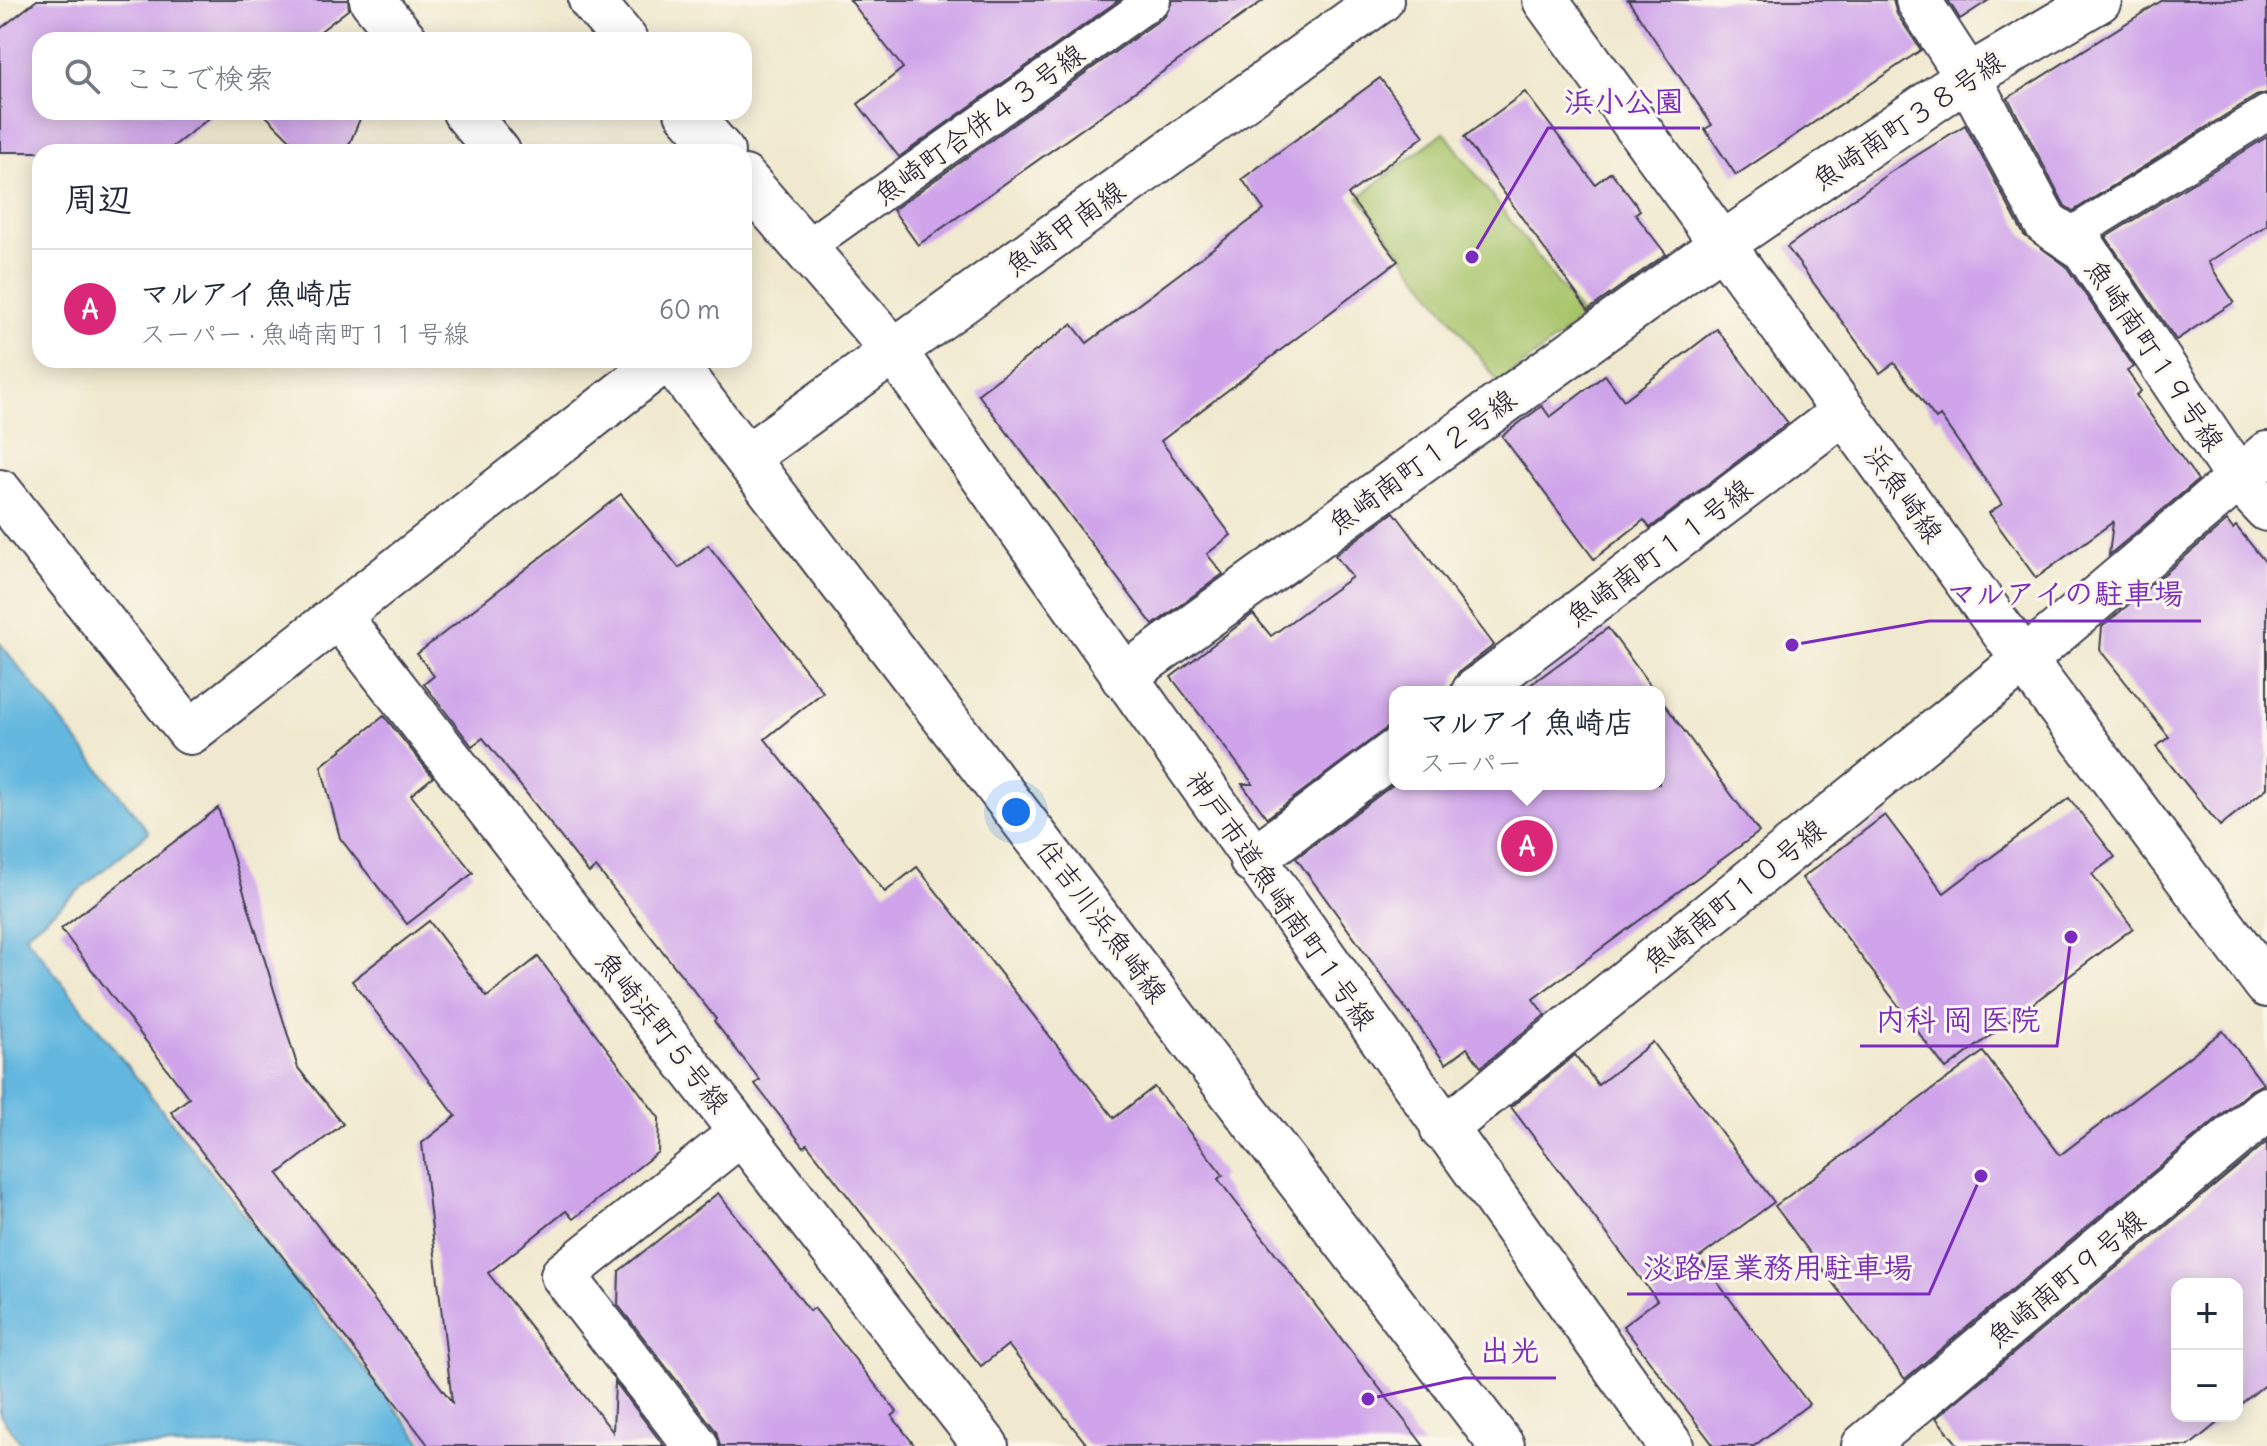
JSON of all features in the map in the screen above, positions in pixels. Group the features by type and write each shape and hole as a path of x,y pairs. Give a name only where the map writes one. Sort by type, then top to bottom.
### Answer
{"street":[{"path":"372,0 398,32"},
{"path":"591,0 618,32"},
{"name":"魚崎甲南線","path":"748,456 1381,0"},
{"name":"浜魚崎線","path":"1545,0 2024,660 2267,985"},
{"name":"魚崎南町１９号線","path":"1918,0 1968,77 2046,223 2084,248 2252,466 2267,509"},
{"name":"魚崎南町３８号線","path":"1721,245 1968,77 2099,0"},
{"path":"472,120 491,144"},
{"path":"694,120 715,144"},
{"name":"神戸市道魚崎南町１号線","path":"752,187 894,351 1443,1130 1671,1446"},
{"name":"魚崎南町１２号線","path":"1123,677 1721,245"},
{"path":"0,492 190,732 340,618 654,368"},
{"name":"住吉川浜魚崎線","path":"677,368 748,456 1502,1446"},
{"name":"魚崎南町１１号線","path":"1482,686 1844,412"},
{"name":"魚崎南町１０号線","path":"1443,1130 2024,660 2252,466"},
{"name":"魚崎浜町５号線","path":"340,618 986,1446"},
{"path":"1252,860 1389,757"},
{"name":"魚崎南町９号線","path":"1864,1446 2267,1109"},
{"path":"696,1446 563,1275 741,1133"}],"lane":[{"name":"魚崎町合併４３号線","path":"805,248 1153,0"},
{"path":"2068,237 2267,113"}],"green space":[{"path":"1444,132 1584,318 1499,383 1359,197"}],"water":[{"path":"0,643 149,832 25,935 425,1446 23,1446 0,1415"}],"building":[{"path":"37,0 348,0 349,9 319,32 32,32 32,120 207,120 176,144 32,144 32,152 0,152 0,29"},
{"path":"850,0 1119,0 899,157 858,104 903,68"},
{"path":"1173,0 1264,0 918,245 893,210 1165,16"},
{"path":"1628,0 1893,0 1897,14 1921,50 1736,175 1705,129 1712,125"},
{"path":"1948,0 1989,0 1960,19"},
{"path":"2163,0 2267,0 2267,93 2256,96 2073,211 2065,206 2008,98"},
{"path":"1380,78 1424,136 1348,195 1398,261 1161,441 1231,535 1207,554 1223,574 1153,625 978,394 1072,324 1087,343 1264,210 1242,179"},
{"path":"1525,92 1595,184 1611,172 1640,210 1635,214 1666,254 1588,310 1464,137"},
{"path":"270,120 360,120 349,144 294,144"},
{"path":"1965,125 2024,235 2066,266 2134,367 2127,371 2141,391 2136,395 2198,480 2109,555 2113,522 2036,578 1989,513 2002,504 1940,416 1936,419 1894,363 1880,373 1787,247 1889,173"},
{"path":"2267,137 2267,225 2208,262 2234,302 2176,340 2106,237"},
{"path":"1717,329 1788,423 1650,528 1644,520 1594,559 1502,436 1542,406 1550,417 1605,375 1624,400"},
{"path":"621,494 679,568 708,545 823,692 765,739 885,892 917,867 1114,1118 1154,1087 1223,1175 1218,1179 1424,1446 1088,1446 1008,1345 981,1366 807,1144 804,1147 755,1084 760,1080 714,1021 716,1019 596,867 589,873 483,738 472,746 424,684 434,676 417,654"},
{"path":"1394,512 1494,645 1458,673 1453,686 1389,686 1389,726 1267,818 1242,784 1253,784 1171,677 1253,614 1271,636 1352,577 1335,555"},
{"path":"2227,521 2233,529 2236,526 2267,564 2267,788 2220,826 2156,747 2169,737 2100,650 2102,627"},
{"path":"1608,628 1651,686 1529,686"},
{"path":"1665,705 1759,832 1533,999 1545,1015 1481,1067 1467,1048 1446,1064 1296,858 1389,788 1665,790"},
{"path":"384,716 433,777 411,795 473,873 407,924 340,838 321,766"},
{"path":"2069,798 2115,857 2092,874 2133,928 1946,1069 1802,878 1885,815 1944,893"},
{"path":"218,808 298,1068 343,1124 278,1174 452,1402 422,1143 456,1116 352,981 429,921 487,997 538,957 659,1118 658,1152 573,1219 566,1211 488,1273 613,1432 615,1382 664,1446 429,1446 171,1112 189,1098 61,929"},
{"path":"2223,1031 2263,1084 2251,1090 1905,1379 1775,1206 1983,1052 2060,1155"},
{"path":"1653,1042 1774,1202 1699,1258 1809,1404 1754,1446 1714,1446 1623,1326 1657,1300 1511,1107 1575,1055 1598,1085"},
{"path":"2267,1142 2267,1383 2243,1402 2243,1278 2171,1278 2171,1422 2219,1422 2189,1446 1959,1446 1936,1418"},
{"path":"718,1193 810,1311 814,1308 897,1412 892,1416 915,1446 720,1446 716,1431 618,1305 619,1271"}],"place":[{"name":"浜小公園","path":"1472,257"},
{"name":"マルアイの駐車場","path":"1792,645"},
{"name":"マルアイ 魚崎店","path":"1527,846"},
{"name":"内科 岡 医院","path":"2071,937"},
{"name":"淡路屋業務用駐車場","path":"1981,1176"},
{"name":"出光","path":"1368,1399"}]}
